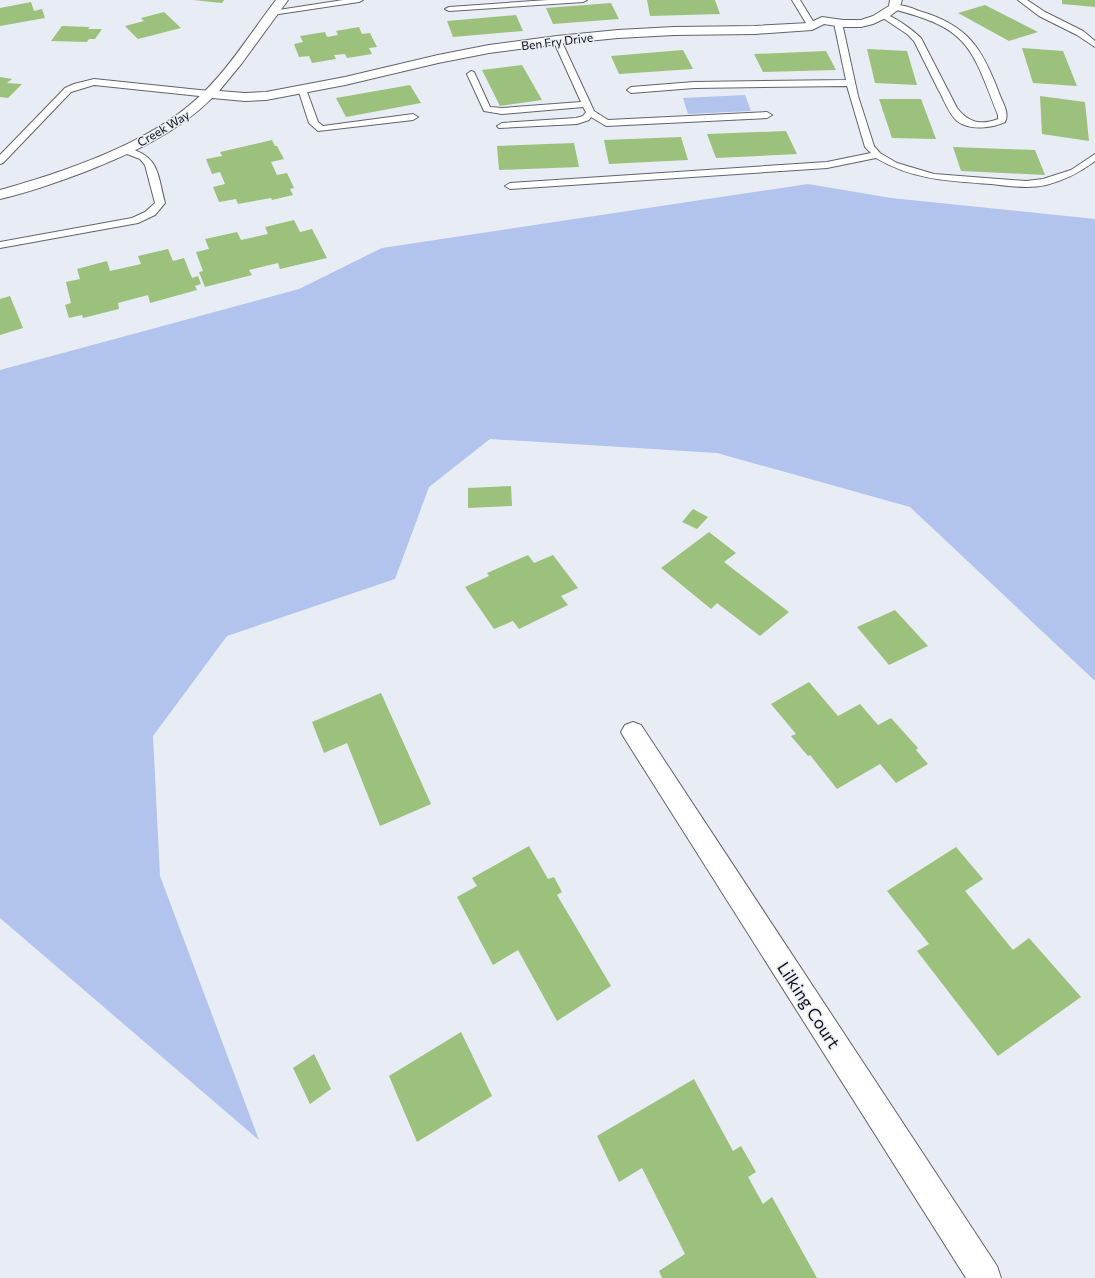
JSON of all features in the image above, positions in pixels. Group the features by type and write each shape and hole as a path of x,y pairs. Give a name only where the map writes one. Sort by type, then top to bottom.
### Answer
{"street":[{"name":"Creek Way","path":"0,196 64,175 125,150 164,130 189,113 209,94 282,0"},
{"name":"Ben Fry Drive","path":"209,94 259,97 345,81 438,59 490,49 557,40 618,34 674,31 755,30 812,26 822,20 838,23 864,23 884,16 896,4"},
{"name":"Lilking Court","path":"633,732 985,1278"}],"lane":[{"path":"272,13 359,0"},
{"path":"449,9 583,0"},
{"path":"796,0 812,26"},
{"path":"1022,0 1042,14 1080,33 1095,45"},
{"path":"884,16 910,32 918,40 953,109 960,118 977,124 996,124 1002,120 1003,115 978,56 967,40 956,30 941,22 896,4"},
{"path":"838,23 851,83 870,147 877,155 894,166 913,172 934,176 1026,184 1044,182 1074,172 1095,157"},
{"path":"557,40 588,108 606,122 767,115"},
{"path":"471,74 486,109 502,111 588,108"},
{"path":"0,161 68,90 77,86 94,82 209,94"},
{"path":"631,90 694,85 851,83"},
{"path":"302,89 314,123 321,129 413,117"},
{"path":"502,126 577,121 586,118 588,108"},
{"path":"0,245 134,221 149,215 160,203 150,164 143,157 125,150"},
{"path":"510,186 827,165 877,155"}],"shaded area":[{"path":"745,95 751,111 688,114 683,98"},
{"path":"808,184 891,198 1095,219 1095,681 910,507 717,453 490,439 429,487 395,579 227,636 153,736 160,876 259,1140 0,918 0,370 299,289 382,248"}],"building":[{"path":"193,0 224,0 222,3"},
{"path":"647,0 715,0 720,14 650,16"},
{"path":"1062,0 1095,0 1095,7 1062,4"},
{"path":"31,2 34,11 42,9 45,18 0,26 0,8"},
{"path":"611,3 619,19 553,24 546,8"},
{"path":"985,5 1038,32 1009,41 958,13"},
{"path":"164,12 181,28 138,39 125,26 144,21 141,18"},
{"path":"516,15 523,31 453,37 447,21"},
{"path":"62,26 102,29 95,39 89,39 87,42 51,41"},
{"path":"359,27 362,34 370,33 377,47 369,48 372,54 347,58 345,54 334,55 336,59 312,63 309,56 299,57 294,44 303,42 300,36 325,32 327,37 338,35 336,31"},
{"path":"1022,48 1063,51 1077,86 1033,83"},
{"path":"867,49 907,51 917,85 875,83"},
{"path":"683,50 693,69 619,74 611,56"},
{"path":"826,51 836,70 763,72 754,54"},
{"path":"522,65 542,100 500,106 482,70"},
{"path":"0,77 12,79 7,83 22,84 8,98 0,97"},
{"path":"410,85 421,103 346,117 336,98"},
{"path":"1040,96 1085,102 1089,141 1042,134"},
{"path":"879,99 921,99 936,139 892,138"},
{"path":"786,131 797,154 716,158 707,134"},
{"path":"681,137 688,160 609,164 604,140"},
{"path":"272,140 284,159 271,162 277,175 287,173 294,188 290,189 293,195 272,200 271,198 238,204 236,199 219,202 213,187 225,184 220,172 212,174 206,159 222,156 220,152"},
{"path":"574,143 579,167 499,170 497,146"},
{"path":"953,147 1035,150 1045,175 961,171"},
{"path":"294,220 300,232 312,229 327,258 280,269 278,263 249,270 252,275 205,287 199,272 203,271 196,252 209,249 205,239 237,232 241,240 268,234 265,227"},
{"path":"168,249 173,261 184,258 192,278 198,276 201,284 195,286 197,290 150,303 148,295 118,303 119,309 83,318 82,315 69,318 65,305 71,303 66,282 80,279 77,269 107,261 110,271 141,264 138,256"},
{"path":"10,296 23,328 0,335 0,299"},
{"path":"511,486 512,506 468,508 468,488"},
{"path":"693,509 708,517 697,529 682,522"},
{"path":"709,532 736,553 724,562 789,612 760,636 717,603 711,609 661,568"},
{"path":"528,555 534,563 553,555 578,588 561,596 568,605 519,629 513,621 494,629 465,587 489,576 487,573"},
{"path":"895,610 928,646 889,665 857,627"},
{"path":"809,682 838,716 860,704 878,725 891,718 918,748 916,750 928,764 896,783 880,764 837,789 810,755 808,756 791,736 796,734 771,704"},
{"path":"381,693 431,804 380,826 347,743 324,753 312,722"},
{"path":"529,846 548,879 554,877 562,892 557,895 611,986 557,1021 518,950 493,965 457,897 477,886 472,878"},
{"path":"956,847 983,879 965,891 1013,950 1029,938 1081,997 998,1056 917,951 929,944 887,891"},
{"path":"461,1032 492,1096 417,1142 389,1076"},
{"path":"314,1054 331,1089 310,1104 293,1068"},
{"path":"694,1079 733,1151 741,1146 756,1172 748,1177 763,1204 772,1197 817,1278 662,1278 659,1271 685,1254 642,1168 619,1182 597,1136"}]}
